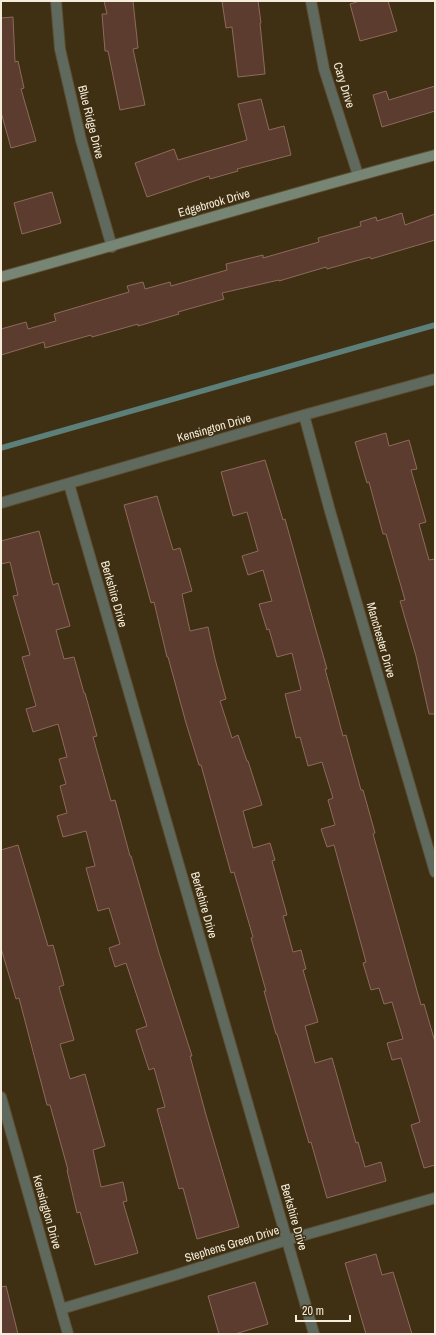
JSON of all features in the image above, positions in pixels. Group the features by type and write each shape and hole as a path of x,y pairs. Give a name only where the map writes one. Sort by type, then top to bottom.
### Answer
{"street":[{"name":"Blue Ridge Drive","path":"56,1 60,49 81,140 112,247"},
{"name":"Cary Drive","path":"312,1 324,69 358,175"},
{"name":"Edgebrook Drive","path":"1,277 112,247 358,175 435,155"},
{"name":"Kensington Drive","path":"1,503 304,415 435,379"},
{"name":"Manchester Drive","path":"304,415 332,519 435,872"},
{"name":"Berkshire Drive","path":"69,484 314,1334"},
{"name":"Kensington Drive","path":"1,1097 68,1334"},
{"name":"Stephens Green Drive","path":"61,1309 287,1240 435,1198"}],"building":[{"path":"104,1 133,1 138,48 133,49 145,105 120,110 108,51 105,51 102,14 107,14"},
{"path":"222,1 258,1 265,74 238,77 232,27 226,28"},
{"path":"360,1 388,1 397,31 360,41 350,4"},
{"path":"13,17 15,62 18,61 24,88 21,89 36,141 11,148 1,112 1,18"},
{"path":"435,86 435,111 382,127 373,95 386,91 389,100"},
{"path":"261,99 269,130 284,126 291,155 237,169 238,171 210,179 209,176 147,197 135,163 174,149 178,160 247,140 238,104"},
{"path":"52,192 61,223 22,234 14,203"},
{"path":"402,213 405,225 435,214 435,240 371,259 370,257 327,269 326,267 279,281 222,293 224,299 178,312 179,314 138,326 138,324 92,337 91,335 45,348 44,342 1,355 1,329 26,322 28,329 56,321 54,314 129,292 127,286 143,282 145,289 170,282 171,286 227,270 226,264 263,255 263,258 319,242 318,238 361,226 360,222 376,217 377,221"},
{"path":"386,433 389,446 409,440 417,469 411,470 426,522 419,524 429,560 435,559 435,714 429,714 416,656 400,601 405,600 386,534 383,534 369,482 367,483 355,442"},
{"path":"265,460 283,520 285,519 327,669 325,669 343,736 346,735 361,790 363,790 375,833 373,834 421,1005 424,1004 435,1042 435,1165 424,1168 411,1125 420,1122 401,1058 392,1060 387,1043 403,1039 392,1002 384,1004 379,988 371,990 363,963 366,962 334,845 327,847 321,829 335,825 328,800 333,798 322,762 308,766 300,737 296,738 285,694 301,690 292,653 277,657 269,629 267,630 259,604 272,601 263,570 248,575 242,556 258,551 247,512 233,516 221,472"},
{"path":"157,496 173,550 180,548 192,591 182,594 190,631 208,627 226,699 220,701 232,738 238,735 262,805 243,811 253,848 270,843 275,860 272,861 287,915 283,916 293,952 301,950 306,969 303,970 318,1022 305,1026 315,1063 332,1058 356,1143 358,1142 365,1167 381,1162 386,1181 327,1198 311,1142 309,1143 276,1034 251,938 253,937 234,872 231,873 201,765 199,765 186,723 167,657 154,602 151,603 124,505"},
{"path":"39,531 53,585 58,583 70,626 56,630 64,659 74,657 97,736 93,737 111,801 115,800 159,953 192,1056 190,1056 206,1115 239,1227 197,1239 183,1188 179,1189 157,1109 165,1107 154,1068 149,1070 136,1030 147,1026 126,963 115,967 109,948 120,944 109,908 98,911 86,868 95,866 86,831 63,837 57,816 67,813 60,786 66,784 59,759 67,757 58,724 33,732 26,709 36,706 22,657 30,655 13,596 18,595 10,562 1,564 1,541"},
{"path":"18,845 48,946 53,945 64,985 59,987 74,1040 60,1044 70,1079 85,1074 105,1146 93,1150 101,1187 123,1182 127,1201 123,1202 138,1253 95,1265 80,1212 77,1213 68,1170 50,1105 47,1105 19,998 16,999 1,948 1,850"},
{"path":"376,1254 382,1275 393,1272 412,1334 366,1334 345,1263"},
{"path":"255,1282 268,1324 235,1334 219,1334 208,1296"},
{"path":"6,1286 18,1334 1,1334 1,1287"}],"waterway":[{"path":"1,448 435,325"}]}
